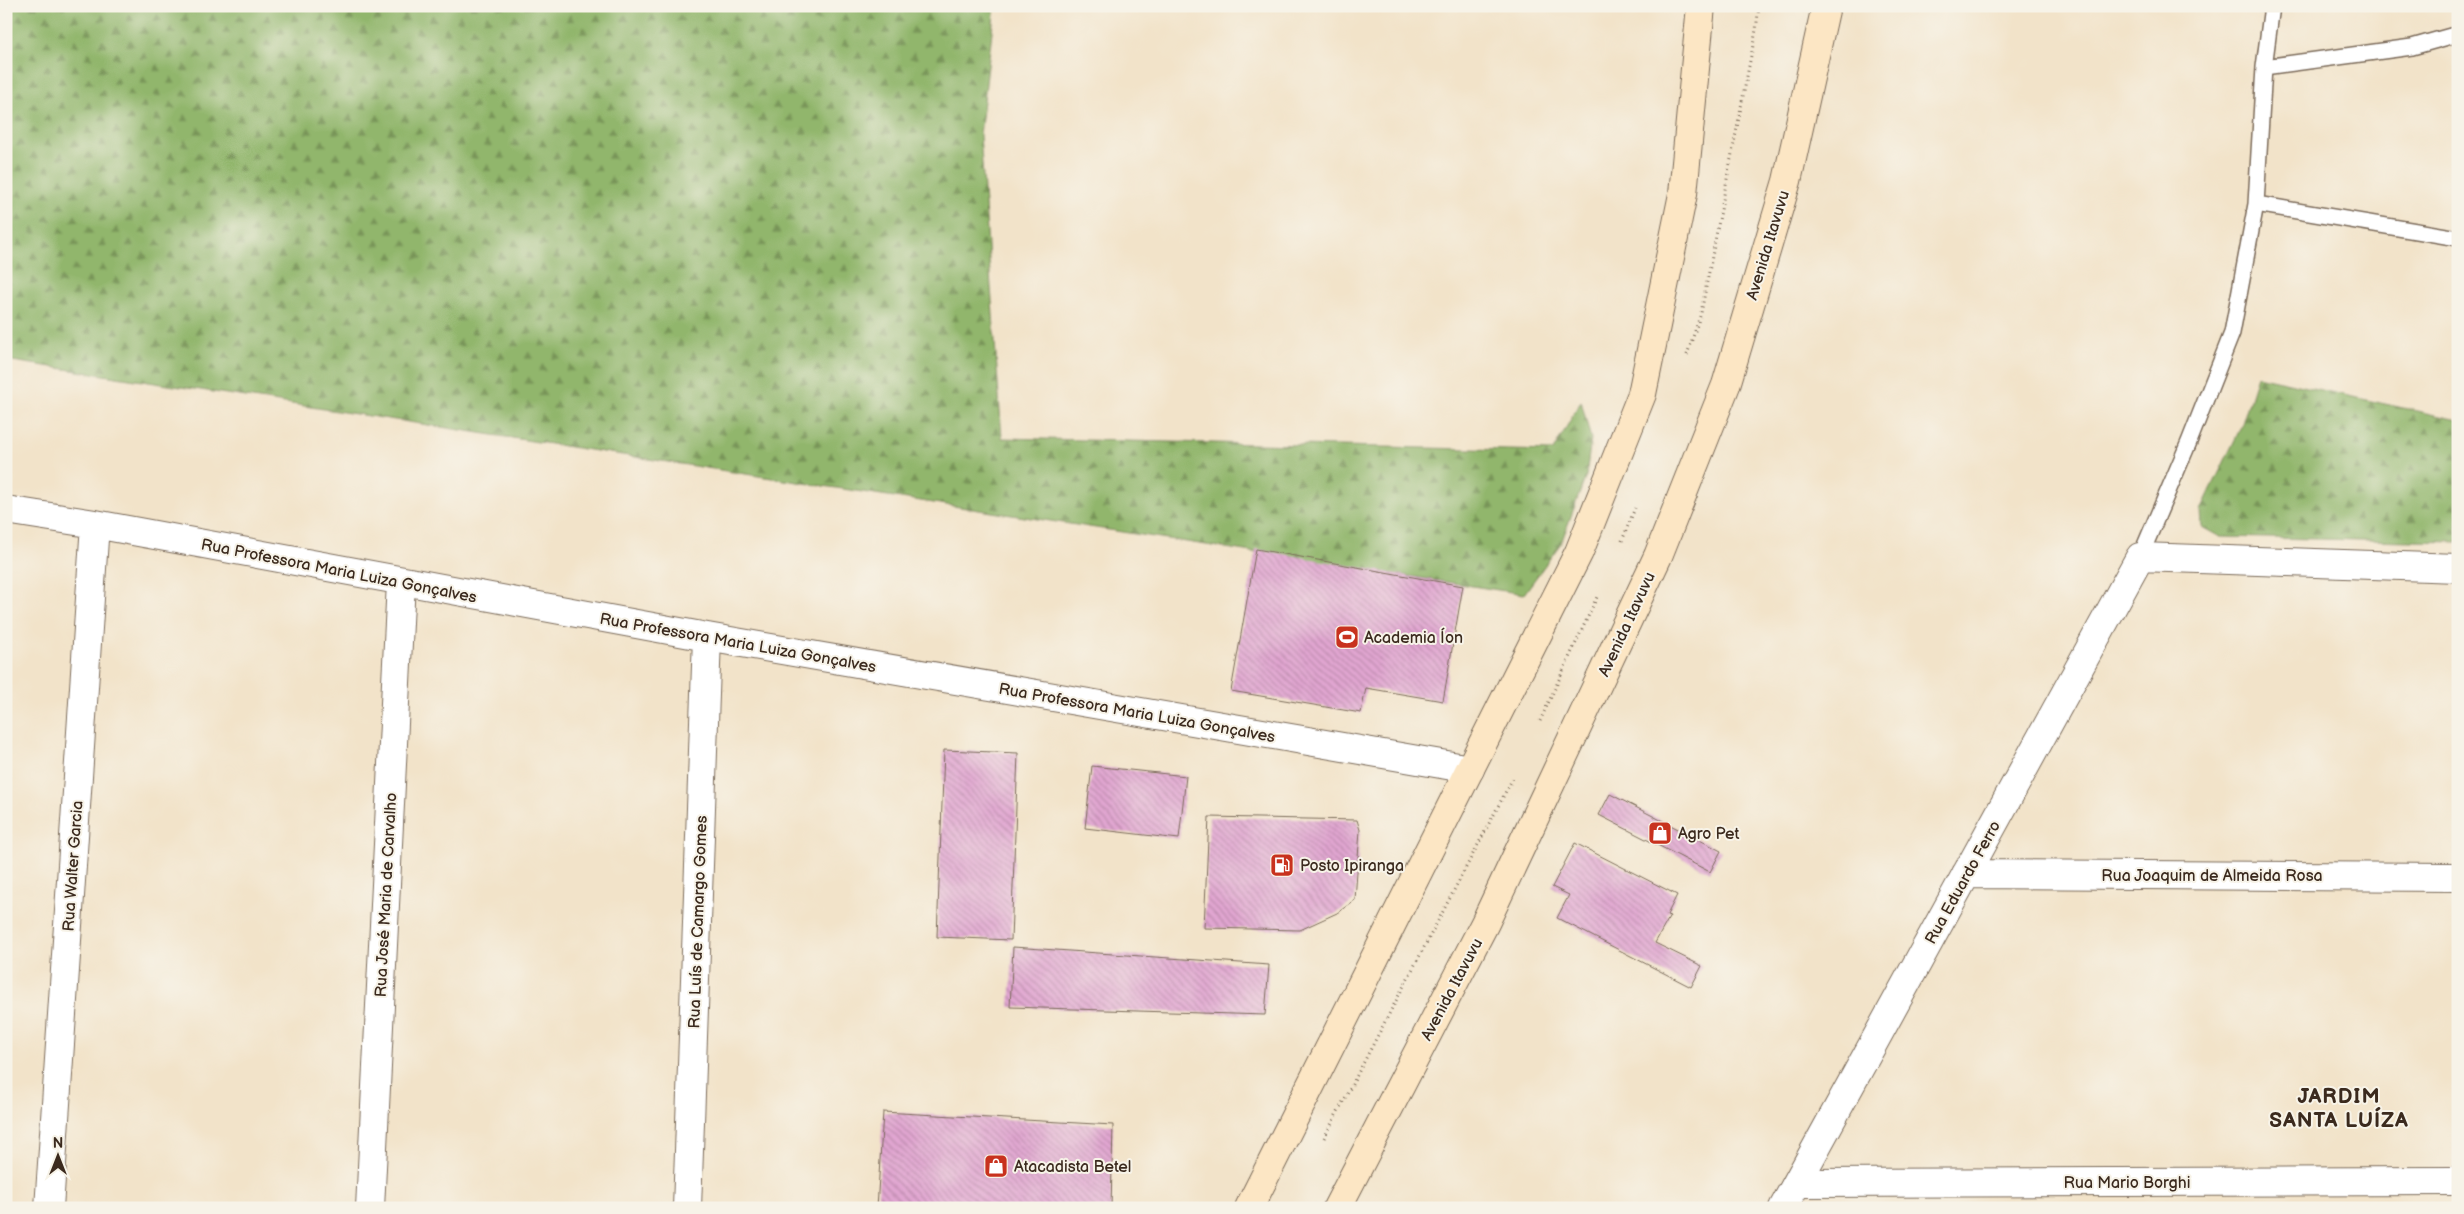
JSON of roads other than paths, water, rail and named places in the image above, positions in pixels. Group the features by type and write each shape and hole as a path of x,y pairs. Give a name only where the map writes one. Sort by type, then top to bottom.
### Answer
{"main road":[{"path":"1249,1208 1579,552 1642,394 1683,194 1701,6"},
{"name":"Avenida Itavuvu","path":"1337,1208 1485,923 1658,556 1726,384 1786,181 1826,6"}],"street":[{"name":"Rua Professora Maria Luiza Gonçalves","path":"6,510 95,524 707,637 1470,770"},
{"name":"Rua Walter Garcia","path":"49,1208 95,524"},
{"path":"2140,557 2458,568"},
{"name":"Rua Eduardo Ferro","path":"1783,1208 2140,557"},
{"name":"Rua José Maria de Carvalho","path":"370,1208 401,582"},
{"name":"Rua Luís de Camargo Gomes","path":"687,1208 707,637"},
{"name":"Rua Joaquim de Almeida Rosa","path":"1966,874 2458,877"},
{"name":"Rua Mario Borghi","path":"1797,1183 2458,1181"}],"lane":[{"path":"2140,557 2189,442 2232,333 2256,204 2264,67 2272,6"},
{"path":"2264,67 2412,47 2458,34"},
{"path":"2256,204 2458,238"}],"place":[{"name":"Academia Íon","path":"1347,637"},
{"name":"Agro Pet","path":"1660,833"},
{"name":"Posto Ipiranga","path":"1282,865"},
{"name":"Atacadista Betel","path":"996,1166"}],"district":[{"name":"JARDIM SANTA LUÍZA","path":"2339,1108"}]}
